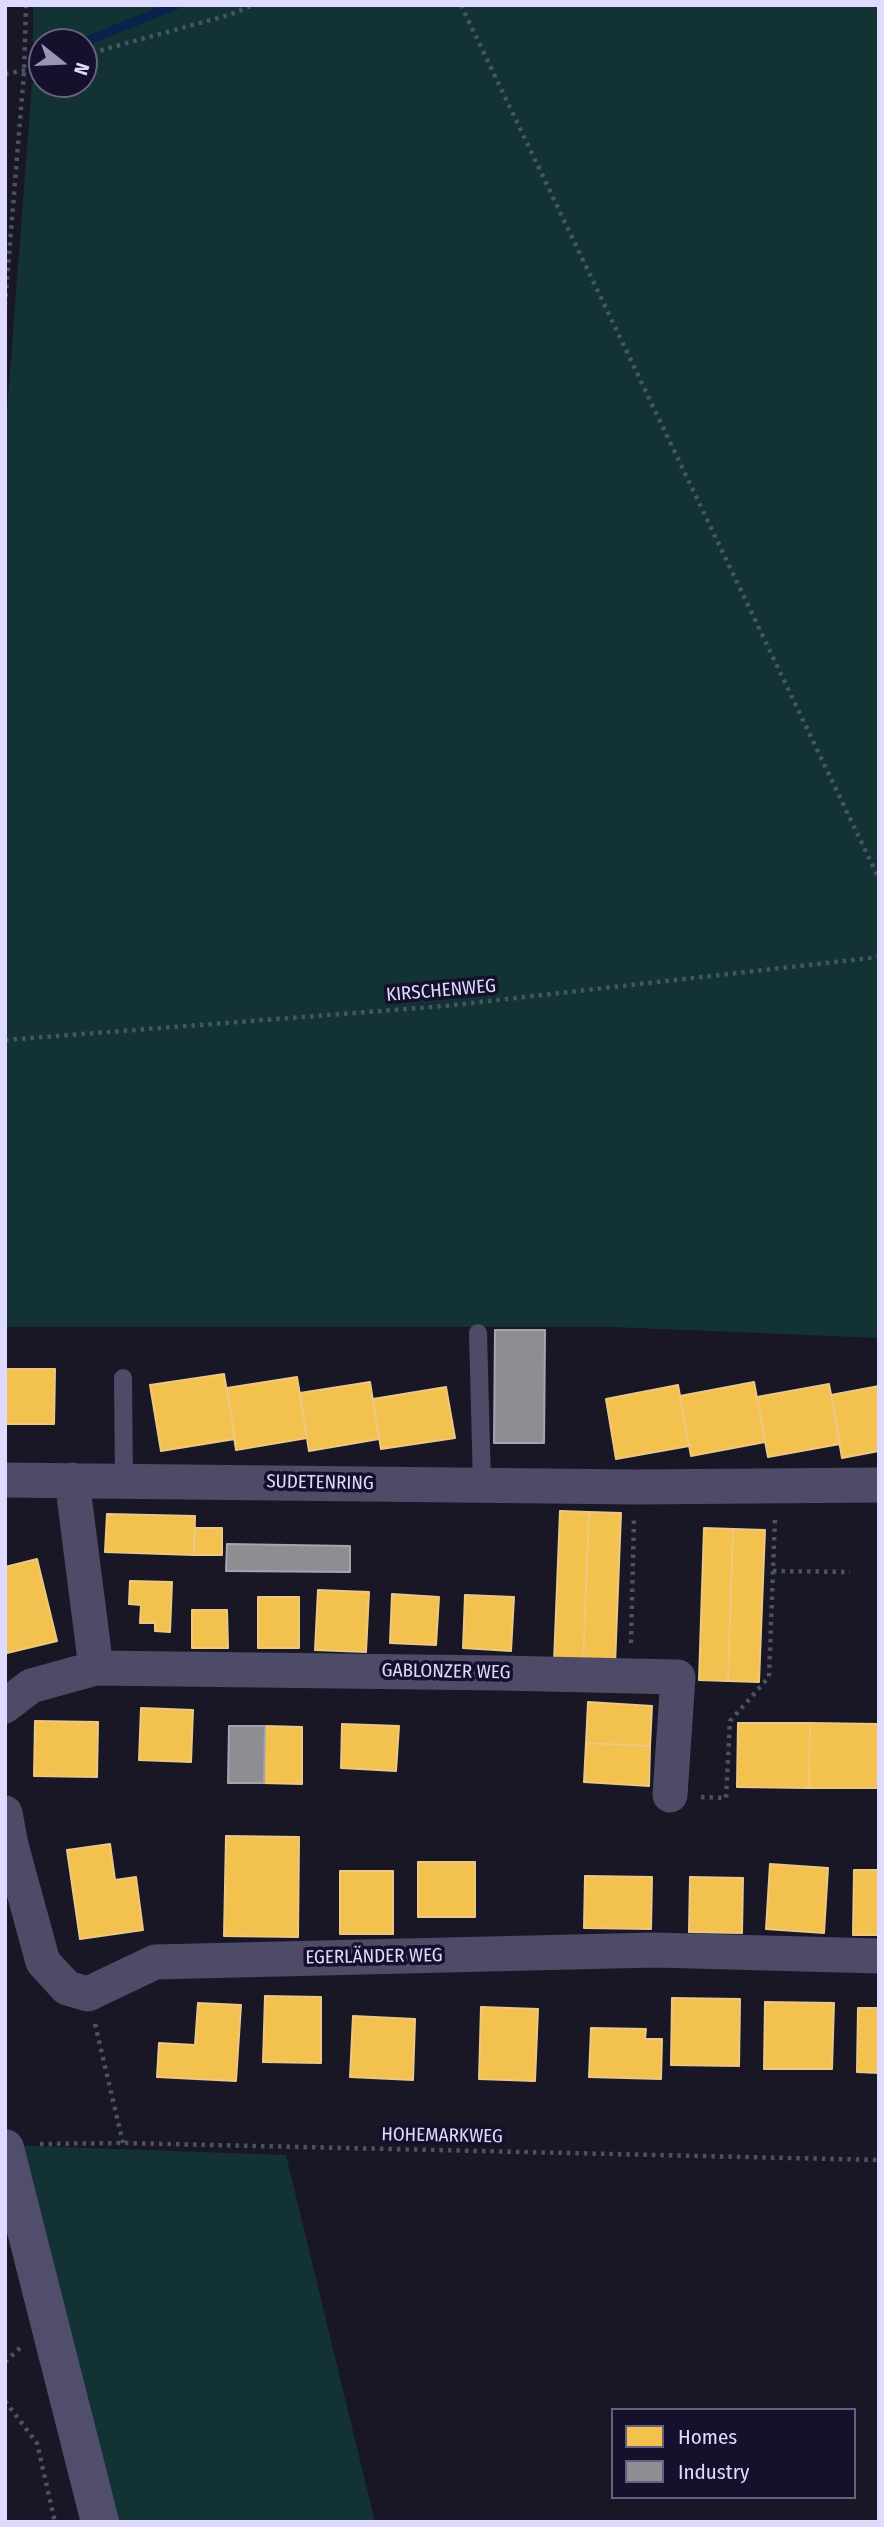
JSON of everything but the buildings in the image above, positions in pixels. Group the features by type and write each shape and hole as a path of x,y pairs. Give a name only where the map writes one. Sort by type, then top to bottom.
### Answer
{"main road":[{"path":"18,2146 100,2522"}],"street":[{"name":"SUDETENRING","path":"5,1480 635,1487 879,1485"},
{"path":"5,1706 30,1685 96,1668 72,1480"},
{"name":"GABLONZER WEG","path":"96,1668 678,1677 670,1795"},
{"path":"5,1813 43,1962 67,1988 88,1994"},
{"name":"EGERLÄNDER WEG","path":"88,1994 155,1962 655,1950 879,1956"}],"lane":[{"path":"478,1333 482,1485"},
{"path":"123,1378 124,1480"}],"path":[{"path":"5,305 24,72 26,5"},
{"path":"98,51 229,15 253,5"},
{"path":"461,5 879,879"},
{"path":"5,74 28,71"},
{"name":"KIRSCHENWEG","path":"5,1040 445,1006 879,957"},
{"path":"670,1795 726,1798 730,1721 769,1677 776,1486"},
{"path":"630,1675 635,1487"},
{"path":"773,1571 850,1572"},
{"path":"88,1994 123,2143"},
{"name":"HOHEMARKWEG","path":"18,2146 123,2143 879,2160"},
{"path":"5,2401 37,2443 55,2522"}],"green space":[{"path":"33,5 879,5 879,1338 611,1327 5,1327 5,437 31,98 98,98 98,28 33,28"},
{"path":"5,2145 286,2155 375,2522 100,2522"}],"waterway":[{"path":"98,36 176,5"}]}
